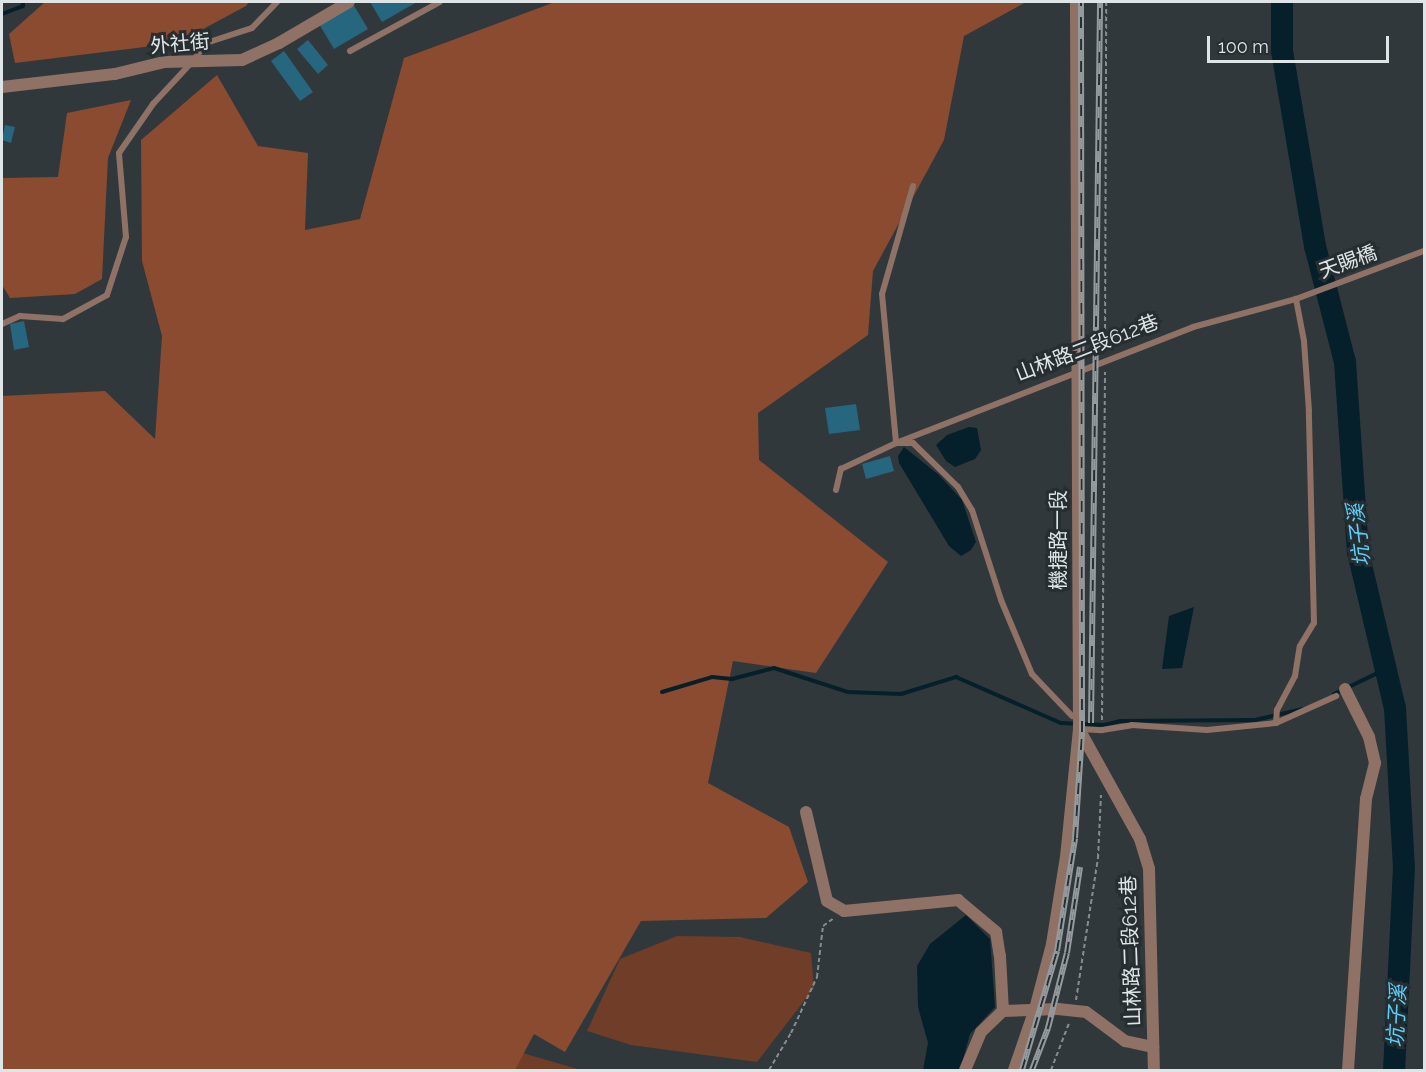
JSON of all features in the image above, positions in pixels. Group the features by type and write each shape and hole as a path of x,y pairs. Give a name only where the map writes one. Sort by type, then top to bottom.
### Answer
{"street":[{"name":"外社街","path":"2,87 115,74 164,62 242,60 279,43 349,2"},
{"name":"機捷路一段","path":"1014,1071 1035,1009 1052,944 1064,867 1077,723 1076,2"},
{"path":"1341,693 1369,737 1374,763 1366,799 1348,1071"},
{"name":"山林路二段612巷","path":"1077,723 1140,839 1149,870 1154,1071"},
{"path":"806,812 827,902 844,911 958,900 996,932 1000,956 1003,1011"},
{"path":"966,1071 981,1032 1003,1011 1035,1009 1086,1012 1125,1041 1153,1047"}],"lane":[{"path":"2,324 20,316 63,319 107,295 126,237 119,153 153,104 193,61 206,43 252,28 277,2"},
{"path":"350,51 441,2"},
{"path":"896,443 882,294 913,186"},
{"name":"天賜橋","path":"1296,299 1425,250"},
{"path":"1276,723 1277,710 1295,676 1300,646 1314,623 1309,411 1304,341 1296,299"},
{"name":"山林路二段612巷","path":"836,490 841,469 896,443 1193,327 1296,299"},
{"name":"山林路二段612巷","path":"896,443 914,443 958,487 972,510 1001,600 1032,674 1077,723"},
{"path":"1077,723 1102,730 1132,725 1207,730 1276,723 1341,693"}],"path":[{"path":"1051,1071 1074,1011 1098,858 1101,793"},
{"path":"769,1071 791,1033 817,977 823,926 844,911"}],"shaded area":[{"path":"45,2 249,2 246,6 177,43 15,63 9,34"},
{"path":"555,2 1026,2 964,36 944,140 873,271 868,335 758,413 759,460 888,562 816,673 733,661 708,783 789,827 808,882 766,918 641,921 565,1052 534,1034 515,1070 2,1070 2,396 105,391 155,439 162,336 142,261 141,140 217,75 258,146 308,153 305,230 360,219 404,58"},
{"path":"131,100 108,158 102,279 75,294 10,298 2,285 2,178 58,177 67,113"},
{"path":"677,936 740,937 811,953 814,988 757,1062 631,1045 587,1031 620,959"},
{"path":"516,1051 574,1068 582,1070 512,1070"}],"water":[{"path":"969,427 977,428 981,450 975,459 955,467 946,461 936,445 947,435"},
{"path":"904,447 939,475 962,500 976,542 971,550 961,556 949,546 899,463 898,456"},
{"path":"1194,607 1182,668 1162,669 1169,616"},
{"path":"966,915 990,939 995,1007 970,1034 960,1070 923,1070 928,1043 918,1007 917,966 930,944"}],"building":[{"path":"370,2 417,2 382,22"},
{"path":"353,4 368,29 334,49 319,24"},
{"path":"308,40 328,65 318,74 297,49"},
{"path":"284,51 313,92 300,101 271,61"},
{"path":"5,125 15,127 11,143 2,140"},
{"path":"24,321 29,347 14,350 10,324"},
{"path":"856,404 860,430 829,434 825,408"},
{"path":"890,456 894,471 866,479 862,464"}],"waterway":[{"path":"2,14 23,6 23,2"},
{"name":"坑子溪","path":"1282,2 1282,51 1315,246 1345,362 1358,552 1395,708 1404,867 1394,1070"},
{"path":"662,692 712,677 732,679 774,668 848,692 901,694 956,677 1061,723 1104,725 1120,721 1255,720 1303,709"},
{"path":"1334,694 1386,669"}],"railway":[{"path":"1022,1070 1057,951 1075,838 1082,732 1081,2"},
{"path":"1091,723 1100,2"},
{"path":"1032,1070 1048,1028 1067,953 1080,867"}]}
